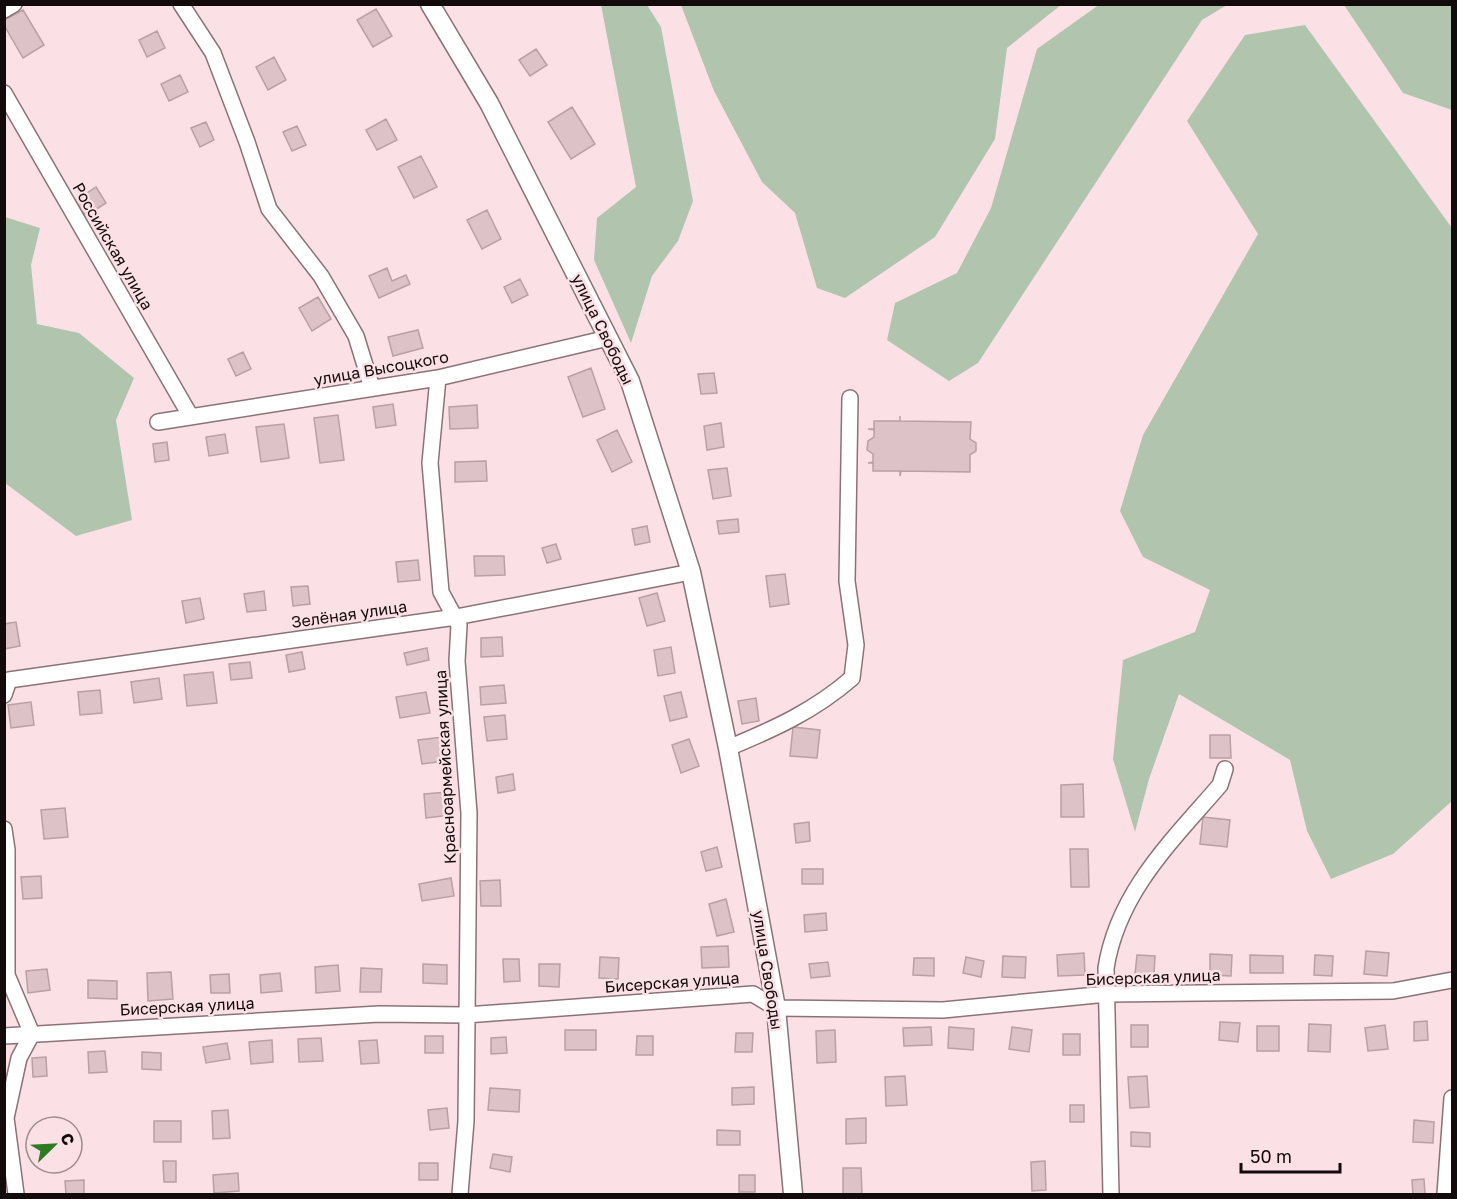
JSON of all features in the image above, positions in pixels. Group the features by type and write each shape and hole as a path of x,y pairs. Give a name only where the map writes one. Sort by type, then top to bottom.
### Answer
{"street":[{"path":"4,10 14,4"},
{"path":"181,4 213,53 247,142 269,209 321,276 356,336 372,388"},
{"name":"улица Свободы","path":"430,4 489,104 630,381 691,572 728,748 776,1008 793,1194"},
{"name":"Российская улица","path":"4,93 191,417"},
{"name":"улица Высоцкого","path":"158,422 438,378 608,338"},
{"name":"Красноармейская улица","path":"438,378 430,455 441,592 459,625 458,661 469,813 466,1121 460,1194"},
{"path":"728,748 782,726 825,701 852,678 856,645 847,581 850,398"},
{"name":"Зелёная улица","path":"7,687 456,618 691,572"},
{"path":"1111,1194 1107,994 1109,951 1131,895 1142,877 1220,785 1225,769"},
{"path":"4,829 7,850 7,975 32,1034 19,1058 6,1118 16,1194"},
{"name":"Бисерская улица","path":"4,1036 368,1015 466,1015 753,994 776,1008 943,1010 1107,994 1393,991 1452,983"},
{"path":"1445,1194 1452,1098"}],"green space":[{"path":"1100,4 1227,5 1202,20 978,363 949,381 887,340 895,303 957,273 991,208 1037,49"},
{"path":"601,5 647,5 661,27 693,201 678,241 652,276 631,343 594,260 597,218 636,187"},
{"path":"681,5 1061,5 1007,48 995,139 935,237 845,298 817,288 795,213 762,182 714,91"},
{"path":"1344,5 1452,5 1452,110 1403,93"},
{"path":"1305,25 1452,228 1452,801 1393,854 1331,879 1307,831 1290,760 1179,694 1149,779 1135,832 1113,759 1123,660 1195,632 1210,590 1143,557 1120,511 1143,435 1258,234 1187,121 1245,35"},
{"path":"5,217 40,228 31,265 37,324 79,333 134,378 116,420 132,520 76,536 5,483"}],"building":[{"path":"376,9 392,36 373,47 357,20"},
{"path":"23,10 44,45 23,58 4,25 4,20"},
{"path":"157,31 165,48 147,57 139,40"},
{"path":"536,49 547,65 530,76 519,60"},
{"path":"274,57 286,80 268,90 256,67"},
{"path":"180,75 188,92 169,101 161,84"},
{"path":"572,107 595,144 571,159 548,122"},
{"path":"386,119 397,140 377,150 366,130"},
{"path":"206,122 214,140 200,147 191,128"},
{"path":"297,126 306,145 292,151 283,132"},
{"path":"421,156 437,187 414,198 398,167"},
{"path":"96,187 106,203 86,216 75,201"},
{"path":"487,210 501,239 482,249 467,220"},
{"path":"387,268 392,281 406,275 410,284 379,298 369,276"},
{"path":"520,279 528,295 512,303 504,287"},
{"path":"318,297 331,319 312,331 299,308"},
{"path":"418,330 423,348 393,356 388,337"},
{"path":"243,352 251,369 236,376 228,359"},
{"path":"591,368 605,409 583,417 568,377"},
{"path":"714,373 717,393 701,394 698,374"},
{"path":"393,404 396,425 376,428 373,407"},
{"path":"477,405 478,428 450,429 449,407"},
{"path":"338,415 344,460 320,463 314,418"},
{"path":"874,421 971,422 970,439 976,443 976,451 970,455 970,472 901,471 900,476 900,471 873,471 873,463 868,463 873,462 873,454 867,450 868,441 874,437 874,430 868,429 874,429"},
{"path":"721,423 724,447 707,450 704,426"},
{"path":"284,424 289,458 261,462 256,427"},
{"path":"617,430 632,462 612,472 597,440"},
{"path":"225,434 228,453 209,456 206,437"},
{"path":"167,442 169,460 155,462 153,444"},
{"path":"486,461 487,481 455,482 455,462"},
{"path":"727,468 731,496 713,499 708,470"},
{"path":"738,519 739,532 719,534 717,521"},
{"path":"647,526 650,542 635,545 632,529"},
{"path":"556,544 561,559 547,563 542,548"},
{"path":"474,556 504,556 505,575 475,576"},
{"path":"418,560 420,580 398,582 396,562"},
{"path":"785,574 789,604 770,607 766,576"},
{"path":"308,586 310,604 293,606 291,587"},
{"path":"264,591 266,610 247,612 244,594"},
{"path":"657,593 665,621 647,626 639,598"},
{"path":"200,598 204,619 186,623 182,601"},
{"path":"16,622 20,646 4,649 4,624"},
{"path":"502,637 503,656 481,657 481,638"},
{"path":"671,647 675,673 658,676 654,650"},
{"path":"427,648 429,660 407,665 404,653"},
{"path":"302,652 305,669 289,672 286,655"},
{"path":"250,662 252,678 231,680 229,664"},
{"path":"213,672 217,703 187,706 184,675"},
{"path":"159,678 162,699 134,703 131,682"},
{"path":"504,685 506,703 481,705 480,687"},
{"path":"100,690 102,713 80,715 78,692"},
{"path":"426,692 430,713 400,718 396,697"},
{"path":"681,692 687,717 670,721 664,696"},
{"path":"756,698 759,721 742,724 738,701"},
{"path":"31,702 34,725 11,728 8,705"},
{"path":"505,715 507,739 487,741 484,717"},
{"path":"793,727 820,730 817,758 790,756"},
{"path":"1210,735 1230,735 1231,758 1210,758"},
{"path":"443,737 446,761 422,764 418,740"},
{"path":"689,739 699,766 681,773 672,745"},
{"path":"513,774 515,790 498,793 496,777"},
{"path":"1083,784 1084,817 1061,817 1061,785"},
{"path":"448,792 451,815 426,818 424,794"},
{"path":"65,808 68,837 44,839 41,810"},
{"path":"1203,817 1230,820 1227,847 1200,844"},
{"path":"809,822 810,841 796,843 794,824"},
{"path":"717,847 722,867 706,871 701,852"},
{"path":"1070,849 1088,849 1089,887 1071,887"},
{"path":"802,869 823,869 823,884 802,884"},
{"path":"41,876 42,898 23,899 21,877"},
{"path":"451,878 454,896 422,901 419,884"},
{"path":"500,880 501,906 481,906 480,881"},
{"path":"726,899 734,932 717,936 709,904"},
{"path":"826,913 827,930 805,932 804,915"},
{"path":"728,946 729,967 702,968 701,947"},
{"path":"1366,951 1389,953 1387,976 1364,974"},
{"path":"1084,953 1085,975 1058,976 1057,955"},
{"path":"1210,954 1232,955 1231,976 1210,975"},
{"path":"1137,955 1155,956 1154,975 1135,974"},
{"path":"1250,955 1283,956 1283,973 1250,973"},
{"path":"1315,955 1333,956 1332,976 1314,975"},
{"path":"1003,956 1026,957 1025,978 1002,977"},
{"path":"600,957 619,958 618,979 599,978"},
{"path":"966,957 984,961 981,977 963,973"},
{"path":"914,958 934,958 934,976 913,975"},
{"path":"503,959 519,959 520,981 504,982"},
{"path":"828,962 830,976 811,978 809,964"},
{"path":"423,964 447,965 447,984 423,983"},
{"path":"539,964 560,964 559,987 539,986"},
{"path":"338,965 340,991 316,993 315,967"},
{"path":"361,968 382,969 381,992 360,992"},
{"path":"47,969 50,990 28,993 26,971"},
{"path":"171,972 173,999 148,1001 147,973"},
{"path":"280,973 282,991 261,993 260,975"},
{"path":"229,974 230,993 211,993 210,975"},
{"path":"88,980 117,981 117,999 88,998"},
{"path":"1427,1021 1428,1040 1414,1041 1414,1022"},
{"path":"1220,1022 1240,1023 1238,1042 1219,1040"},
{"path":"1309,1024 1331,1025 1330,1052 1308,1051"},
{"path":"1131,1025 1148,1025 1148,1047 1131,1047"},
{"path":"1385,1025 1388,1049 1368,1051 1365,1028"},
{"path":"1257,1026 1279,1026 1279,1051 1257,1051"},
{"path":"931,1027 932,1045 904,1046 903,1028"},
{"path":"949,1027 974,1029 973,1050 948,1048"},
{"path":"1012,1027 1032,1030 1029,1052 1009,1049"},
{"path":"565,1030 596,1030 596,1050 565,1050"},
{"path":"835,1030 836,1062 817,1063 816,1031"},
{"path":"736,1033 753,1033 752,1052 735,1052"},
{"path":"1063,1034 1080,1034 1080,1055 1063,1055"},
{"path":"425,1036 443,1036 443,1053 425,1053"},
{"path":"637,1036 653,1036 653,1055 636,1055"},
{"path":"506,1037 507,1053 491,1054 491,1038"},
{"path":"321,1038 323,1061 299,1062 298,1039"},
{"path":"272,1040 273,1062 251,1064 249,1042"},
{"path":"377,1040 379,1063 361,1064 359,1041"},
{"path":"227,1043 230,1059 206,1063 203,1047"},
{"path":"105,1051 107,1072 89,1073 88,1052"},
{"path":"142,1052 161,1053 161,1070 142,1069"},
{"path":"46,1057 47,1076 33,1077 32,1058"},
{"path":"905,1076 907,1105 886,1106 885,1077"},
{"path":"1147,1076 1149,1107 1130,1108 1128,1077"},
{"path":"754,1087 754,1104 732,1105 732,1088"},
{"path":"490,1088 520,1090 519,1112 488,1110"},
{"path":"1070,1105 1084,1105 1084,1122 1070,1122"},
{"path":"447,1108 449,1128 430,1130 428,1110"},
{"path":"228,1110 230,1138 213,1139 212,1111"},
{"path":"866,1118 866,1143 846,1144 846,1119"},
{"path":"1414,1120 1434,1122 1433,1143 1413,1142"},
{"path":"154,1121 181,1121 181,1142 154,1142"},
{"path":"717,1130 740,1131 740,1145 717,1145"},
{"path":"1131,1132 1150,1133 1150,1147 1131,1146"},
{"path":"493,1154 512,1157 510,1172 490,1168"},
{"path":"163,1161 176,1161 176,1182 164,1182"},
{"path":"1045,1161 1046,1190 1032,1191 1031,1162"},
{"path":"419,1163 438,1163 438,1180 419,1180"},
{"path":"843,1168 861,1168 862,1194 843,1194"},
{"path":"238,1173 239,1191 214,1193 213,1175"},
{"path":"739,1175 755,1175 755,1192 739,1192"},
{"path":"1424,1179 1425,1194 1413,1194 1412,1180"},
{"path":"84,1180 84,1194 66,1194 65,1181"}]}
